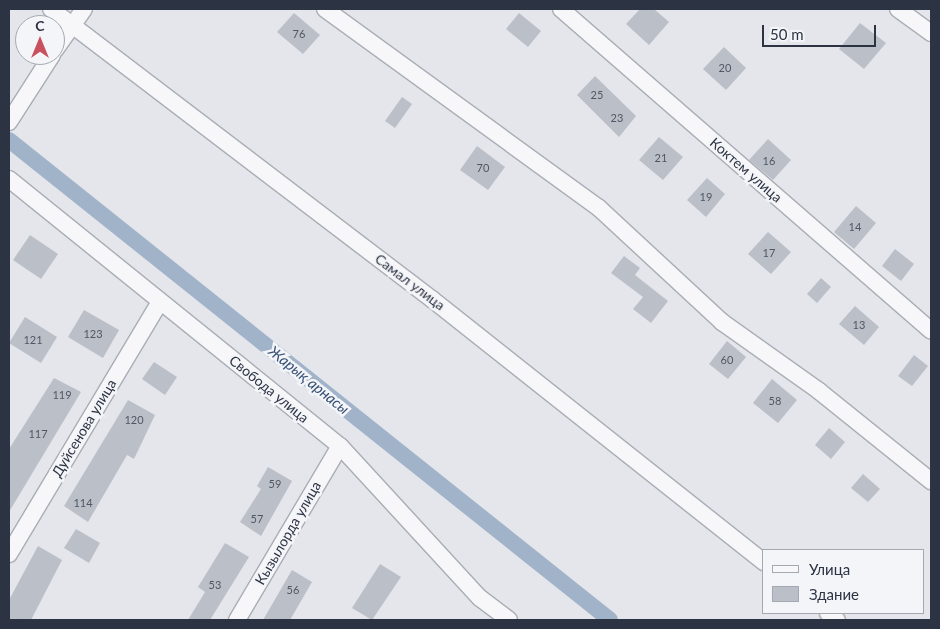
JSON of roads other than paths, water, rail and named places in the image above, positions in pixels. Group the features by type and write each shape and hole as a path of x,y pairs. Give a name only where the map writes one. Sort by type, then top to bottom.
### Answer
{"street":[{"name":"Самал улица","path":"51,9 433,300 762,560"},
{"path":"65,36 84,9"},
{"path":"326,9 598,208 722,322 819,391 931,481"},
{"name":"Коктем улица","path":"561,9 931,331"},
{"path":"898,9 931,34"},
{"path":"9,122 46,65"},
{"name":"Свобода улица","path":"9,179 340,446 480,598 509,620"},
{"name":"Дуйсенова улица","path":"9,554 160,302"},
{"name":"Кызылорда улица","path":"237,620 340,446"}],"waterway":[{"name":"Жарық арнасы","path":"9,140 610,620"}]}
